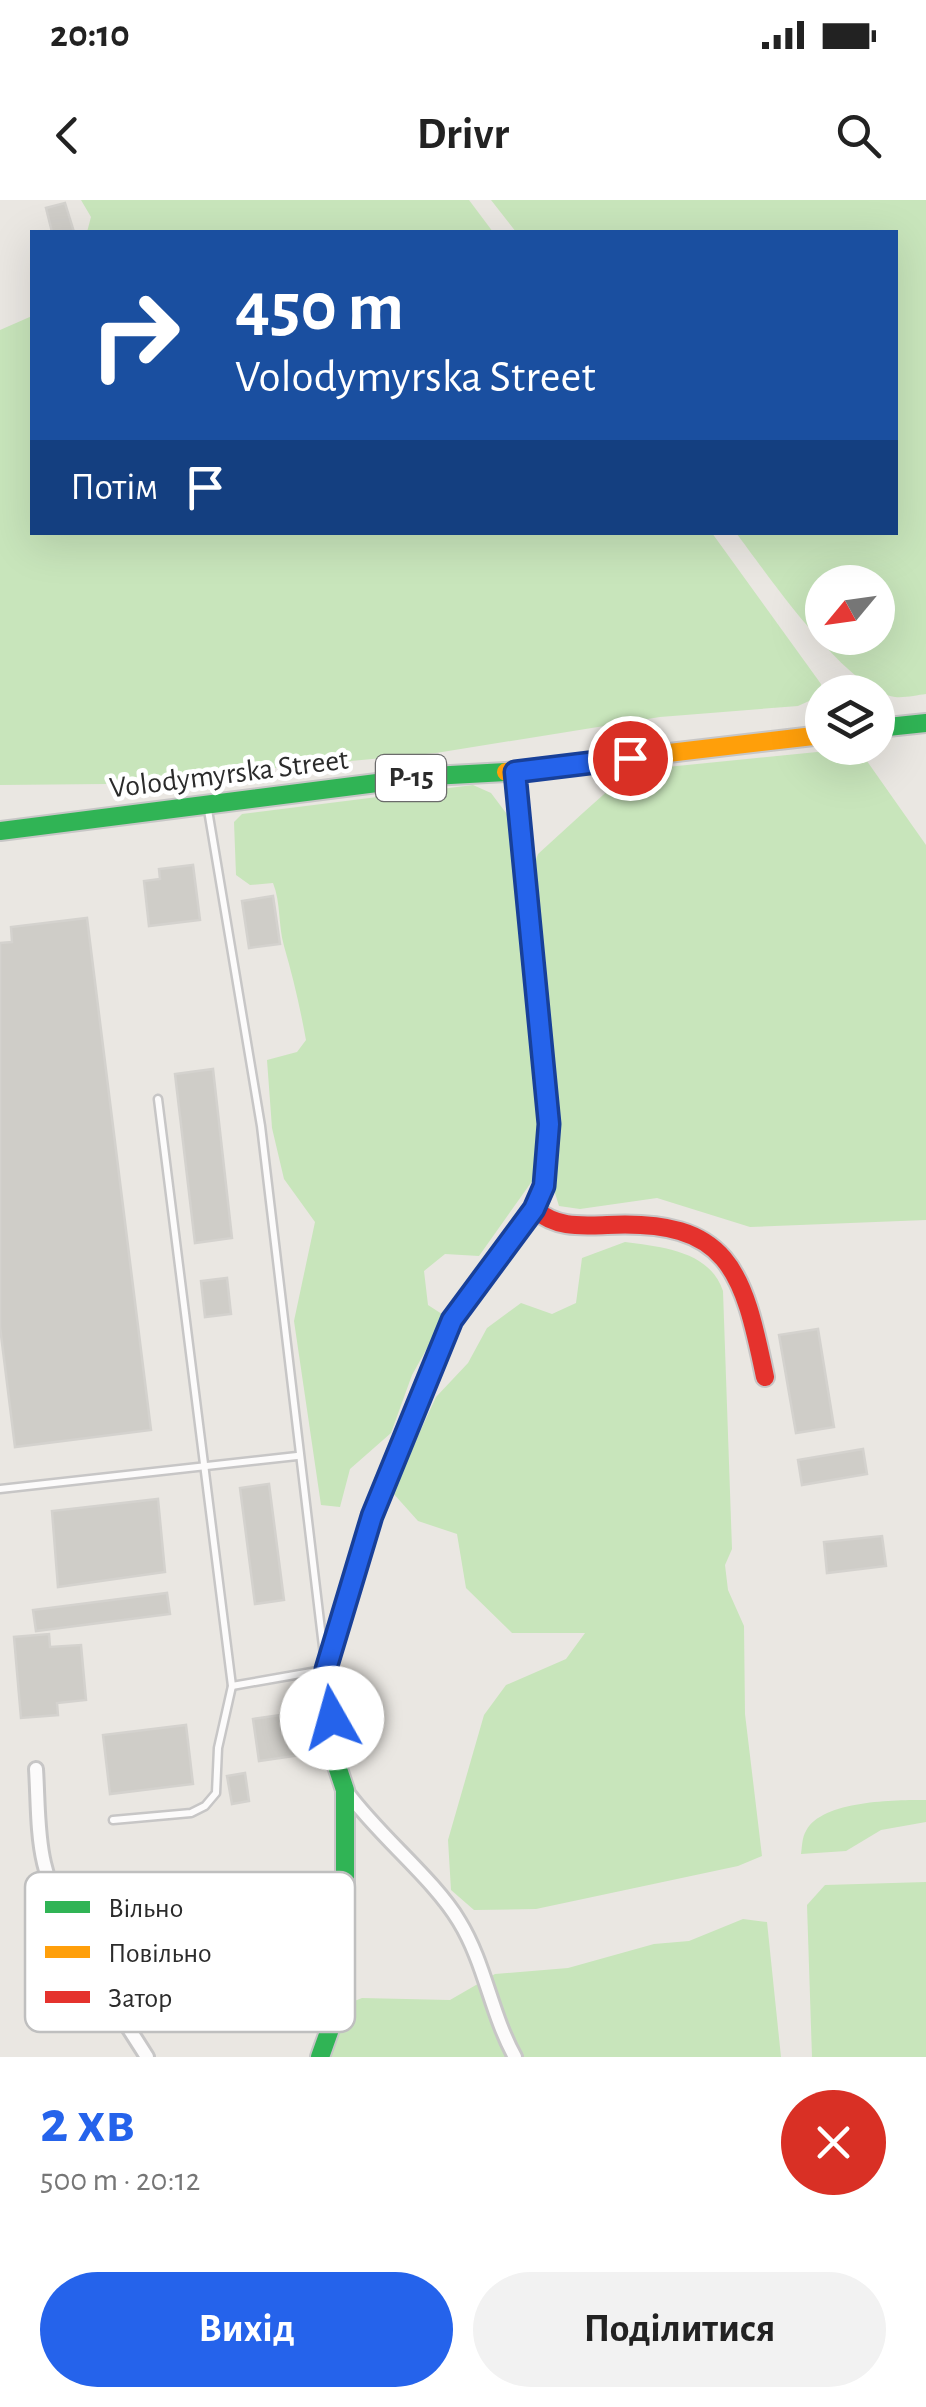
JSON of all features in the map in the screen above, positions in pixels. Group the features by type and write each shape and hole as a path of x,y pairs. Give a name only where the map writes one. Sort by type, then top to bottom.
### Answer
{"street":[{"path":"895,726 926,723"},
{"name":"Volodymyrska Street","path":"0,831 432,776 515,772 805,736"},
{"path":"515,772 549,1124 544,1186 534,1209 452,1320 372,1516 326,1669 334,1757 345,1790 372,1827 456,1916 515,2057"},
{"path":"534,1209 550,1224 574,1228 654,1221 696,1235 712,1246 746,1292 764,1378"},
{"path":"36,1769 47,1872"},
{"path":"345,1790 345,1872"},
{"path":"131,2032 147,2057"},
{"path":"320,2057 329,2032"}],"lane":[{"path":"208,804 260,1126 297,1456 326,1669 232,1686"},
{"path":"113,1820 191,1814 205,1806 216,1793 218,1748 232,1686 158,1099"},
{"path":"0,1489 297,1456"}],"green space":[{"path":"81,200 469,200 492,230 88,230 91,217"},
{"path":"491,200 926,200 926,694 895,697 895,675 855,675 834,655 895,655 895,565 805,565 805,623 738,535 898,535 898,230 514,230"},
{"path":"30,317 30,535 713,535 815,675 805,675 805,703 798,706 660,717 436,753 106,784 0,785 0,330"},
{"path":"805,753 805,765 870,765 926,845 926,1220 750,1227 657,1198 580,1209 559,1206 554,1190 558,1097 531,873 538,854 612,787 647,769"},
{"path":"473,785 491,793 512,821 541,1133 540,1170 479,1256 445,1254 424,1271 428,1305 445,1316 412,1375 391,1433 350,1469 340,1507 321,1505 294,1321 315,1222 284,1179 272,1128 267,1060 297,1052 306,1040 282,938 276,891 273,883 250,885 236,875 234,822 242,814"},
{"path":"625,1242 669,1249 696,1259 717,1278 723,1291 732,1549 725,1565 728,1590 744,1626 745,1714 762,1856 738,1866 536,1909 474,1910 451,1890 448,1840 484,1715 506,1685 566,1659 585,1633 512,1633 466,1588 457,1534 418,1521 392,1492 436,1397 468,1363 487,1328 521,1303 552,1314 576,1303 582,1258"},
{"path":"926,1800 926,1822 881,1830 846,1851 801,1854 806,1831 827,1813 861,1804"},
{"path":"926,1882 926,2057 812,2057 807,1905 825,1885"},
{"path":"743,1919 767,1922 781,2057 324,2057 335,2032 355,2032 355,2001 362,1998 450,2000 495,1974 568,1968 654,1944 689,1941"}],"building":[{"path":"65,203 73,230 52,230 46,208"},
{"path":"193,865 200,920 149,926 144,881 160,879 159,869"},
{"path":"273,896 280,944 249,948 242,901"},
{"path":"87,918 151,1430 15,1447 0,1327 0,943 12,942 11,927"},
{"path":"213,1069 232,1238 195,1243 175,1074"},
{"path":"227,1278 231,1314 205,1317 201,1281"},
{"path":"818,1329 834,1427 796,1433 779,1335"},
{"path":"863,1449 867,1474 802,1485 798,1460"},
{"path":"269,1484 284,1600 255,1604 240,1488"},
{"path":"158,1499 165,1572 58,1587 52,1511"},
{"path":"882,1536 886,1566 827,1573 824,1542"},
{"path":"167,1593 170,1614 36,1631 33,1610"},
{"path":"49,1634 50,1647 81,1645 86,1700 57,1703 58,1715 21,1718 14,1637"},
{"path":"295,1713 301,1755 259,1761 253,1719"},
{"path":"186,1725 193,1784 110,1794 103,1735"},
{"path":"245,1773 249,1801 232,1804 227,1776"}],"traffic: fast":[{"path":"895,726 926,723"},
{"path":"0,831 432,776 506,772"},
{"path":"332,1649 326,1669 334,1757 345,1790 345,1872"},
{"path":"320,2057 329,2032"}],"traffic: slow":[{"path":"506,772 805,737"},
{"path":"332,1649 372,1516 452,1320 534,1209 544,1187 549,1124 531,941"}],"traffic: jam":[{"path":"515,772 531,941"},
{"path":"534,1209 551,1220 569,1224 648,1225 680,1231 705,1242 724,1259 738,1280 765,1377"}],"route":[{"path":"332,1718 326,1669 372,1516 452,1320 534,1209 544,1186 549,1124 515,772 630,758"}]}
